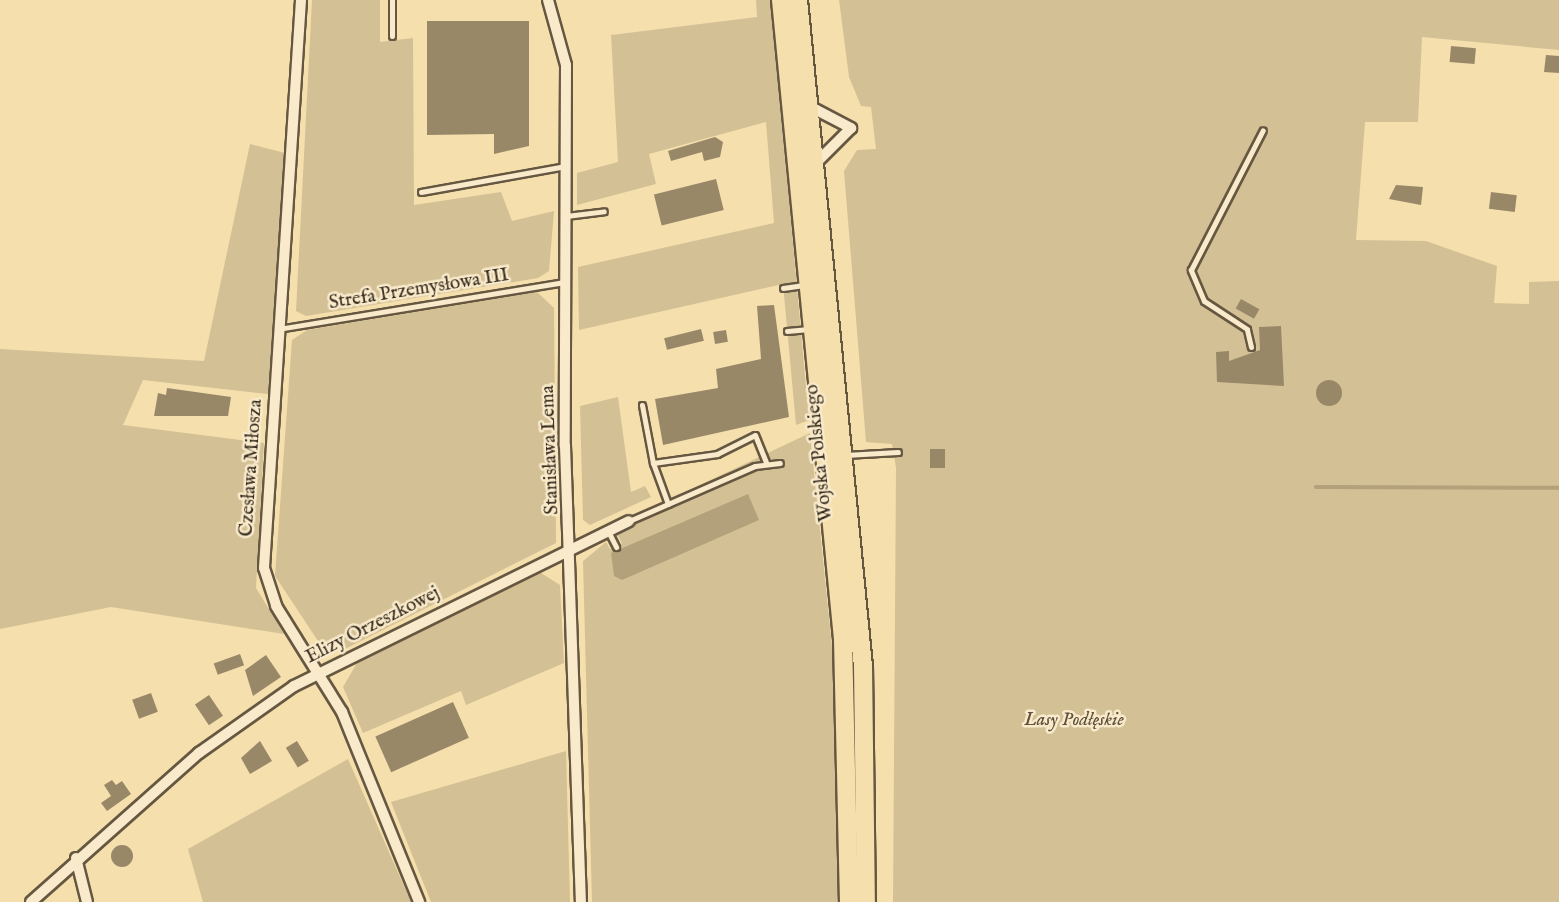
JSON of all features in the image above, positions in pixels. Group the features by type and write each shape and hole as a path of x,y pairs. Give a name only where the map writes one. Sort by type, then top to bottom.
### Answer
{"main road":[{"name":"Wojska Polskiego","path":"781,0 848,707 849,902"},
{"name":"Wojska Polskiego","path":"799,0 811,169 863,666 866,902"}],"street":[{"name":"Czesława Miłosza","path":"301,0 264,568 276,606 321,671 335,697 419,902"},
{"name":"Stanisława Lema","path":"548,0 549,16 566,65 565,282 581,902"},
{"path":"805,104 851,128 811,169"},
{"name":"Elizy Orzeszkowej","path":"31,902 76,858 199,753 321,671 629,521"},
{"path":"76,858 87,902"}],"lane":[{"path":"392,0 392,36"},
{"path":"1251,347 1247,329 1204,301 1191,271 1263,130"},
{"path":"421,192 566,166"},
{"path":"566,216 604,211"},
{"name":"Strefa Przemysłowa III","path":"278,329 565,282"},
{"path":"783,288 806,285"},
{"path":"788,331 811,329"},
{"path":"642,405 653,463 668,504"},
{"path":"653,463 717,454 755,436 767,464"},
{"path":"841,455 898,452"},
{"name":"Elizy Orzeszkowej","path":"629,521 767,464 780,463"},
{"path":"608,531 616,547"}],"green space":[{"path":"312,0 380,0 380,42 413,38 414,205 501,192 512,221 554,211 549,271 538,278 306,316 296,311"},
{"path":"756,0 771,0 809,420 796,425 783,284 579,330 578,267 774,223 766,122 649,154 656,184 577,205 577,173 618,162 611,35 757,17"},
{"name":"Lasy Podłęskie","path":"839,0 1559,0 1559,50 1422,37 1418,122 1365,122 1356,240 1426,241 1497,266 1494,303 1529,304 1529,282 1559,281 1559,902 893,902 896,468 892,444 866,442 844,171 857,150 876,149 871,107 861,106 849,77"},
{"path":"250,144 285,153 268,394 143,380 123,425 264,443 256,588 284,634 111,607 0,629 0,349 204,361"},
{"path":"537,292 554,308 556,543 341,651 326,653 275,576 292,340 307,330"},
{"path":"618,397 631,492 645,486 651,497 590,525 583,520 580,406"},
{"path":"810,433 836,686 839,902 592,902 583,561 606,542 610,549 622,544 615,529 622,522"},
{"path":"538,571 560,585 564,663 466,705 461,691 363,733 343,687 357,663"},
{"path":"566,751 570,902 431,902 391,802"},
{"path":"348,759 411,902 203,902 188,849"}],"shaded area":[{"path":"748,494 759,520 622,580 614,576 611,553"}],"building":[{"path":"427,21 529,21 529,146 494,154 494,134 427,135"},
{"path":"1451,46 1476,48 1475,64 1450,62"},
{"path":"1546,55 1559,56 1559,73 1544,72"},
{"path":"715,137 723,142 720,157 704,161 702,152 671,161 668,151"},
{"path":"716,179 724,210 662,226 654,194"},
{"path":"1396,185 1423,187 1421,205 1389,199"},
{"path":"1491,192 1517,195 1515,212 1489,209"},
{"path":"1241,299 1259,309 1254,319 1236,309"},
{"path":"774,305 789,417 663,445 655,399 718,388 716,369 761,359 757,306"},
{"path":"1281,326 1284,386 1217,382 1216,352 1229,351 1229,361 1260,350 1259,327"},
{"path":"701,329 704,341 667,350 664,338"},
{"path":"726,330 728,342 715,344 713,332"},
{"path":"1329,380 1338,384 1342,393 1338,402 1329,406 1320,402 1316,393 1320,384"},
{"path":"167,388 231,397 228,416 154,416 158,393 166,395"},
{"path":"930,449 945,449 945,468 930,468"},
{"path":"240,654 244,665 218,675 214,664"},
{"path":"266,655 281,677 253,696 245,670"},
{"path":"151,693 158,712 139,719 132,700"},
{"path":"209,695 223,716 209,725 195,705"},
{"path":"453,702 469,738 391,772 375,737"},
{"path":"260,741 272,761 250,774 241,758"},
{"path":"297,741 309,761 298,767 286,748"},
{"path":"112,780 116,785 122,781 131,794 107,811 101,803 111,796 104,785"},
{"path":"118,845 126,845 133,852 133,860 126,867 118,867 111,860 111,852"}],"waterway":[{"path":"1316,487 1559,488"}]}
